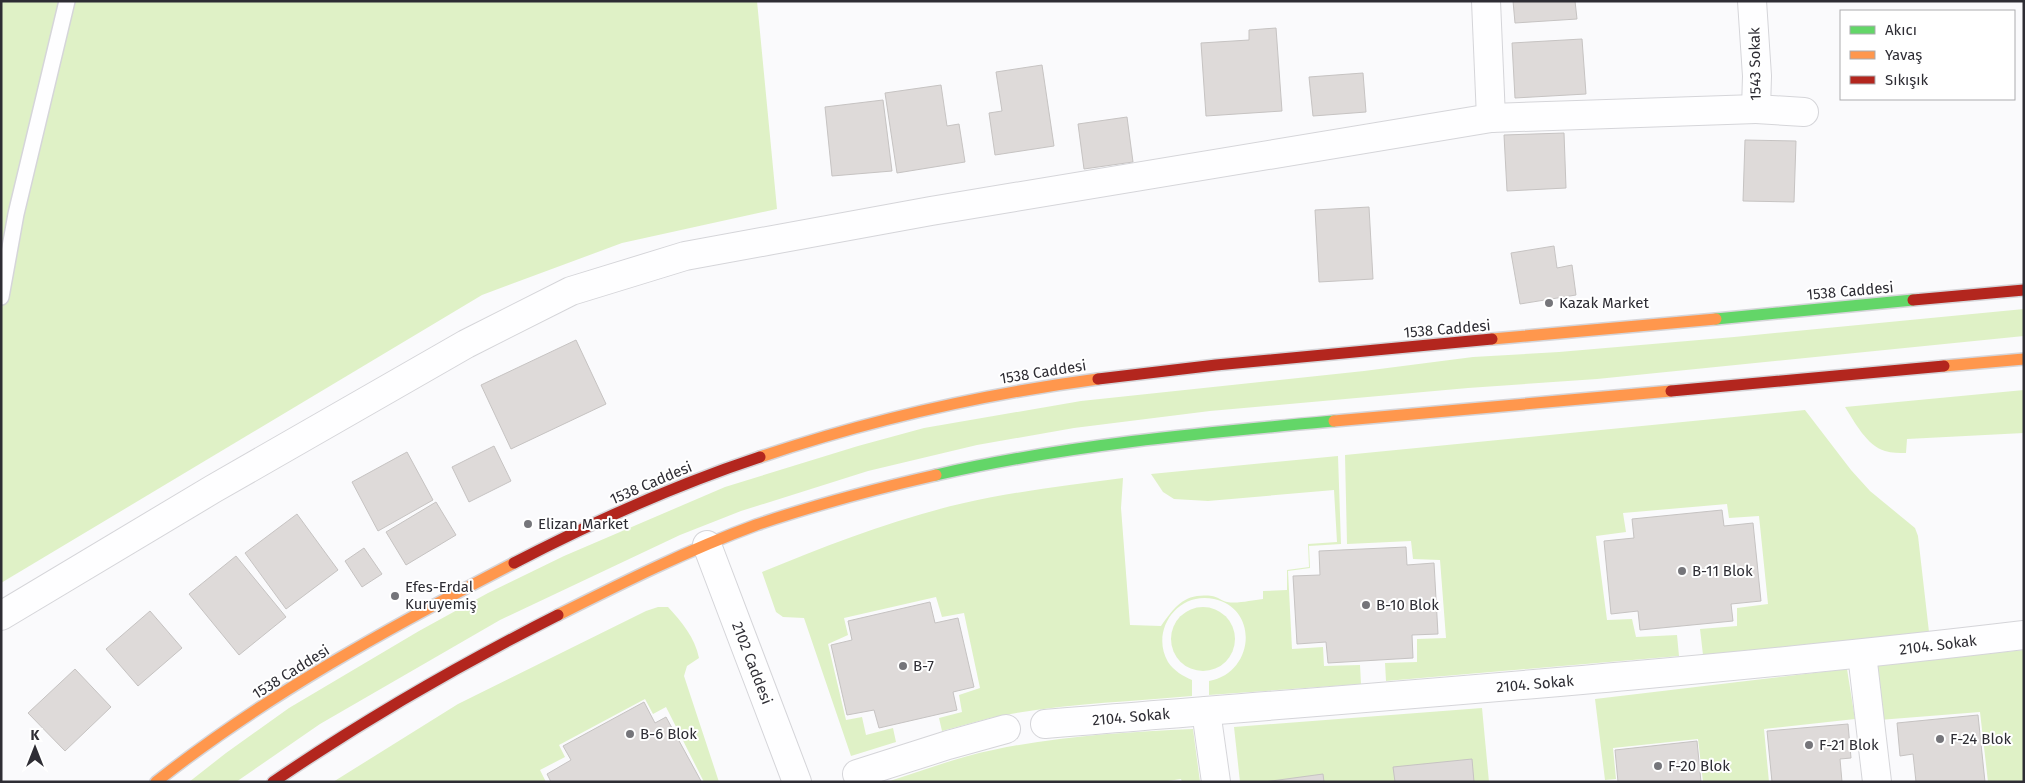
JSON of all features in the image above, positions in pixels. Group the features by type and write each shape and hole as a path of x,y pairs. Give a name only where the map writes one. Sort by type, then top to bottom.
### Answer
{"main road":[{"name":"1538 Caddesi","path":"156,782 226,730 294,686 460,590 532,553 606,518 688,483 756,458 883,421 1012,392 1106,377 1226,364 2024,290"},
{"path":"273,782 366,720 454,668 542,622 706,545 754,526 901,484 999,462 1112,444 1220,431 2024,359"}],"street":[{"path":"1486,1 1492,118"},
{"name":"1543 Sokak","path":"1752,1 1756,109 1804,112"},
{"path":"1,616 213,489 466,344 571,290 695,254 931,211 1492,118 1756,109"},
{"name":"2102 Caddesi","path":"706,545 797,782"},
{"name":"2104. Sokak","path":"1045,724 1546,684 1862,654 2024,635"},
{"path":"1862,654 1877,782"},
{"path":"1206,711 1216,782"},
{"path":"857,774 1006,729"}],"lane":[{"path":"1,297 16,214 67,1"}],"green space":[{"path":"1,1 757,1 777,209 622,243 482,295 1,583"},
{"path":"2024,309 2024,336 1597,379 1468,388 1210,411 1074,428 977,445 868,471 741,511 680,535 500,620 320,724 236,782 189,782 289,708 419,631 488,593 564,556 725,487 858,446 924,428 1081,401 1364,371 1473,357 1559,352 1734,337"},
{"path":"2024,390 2024,433 1907,439 1906,453 1885,451 1872,444 1845,407"},
{"path":"1805,410 1851,470 1870,491 1915,528 1918,536 1929,632 1703,655 1700,629 1737,626 1737,608 1768,604 1759,516 1729,518 1727,504 1623,513 1626,532 1596,536 1607,620 1632,619 1636,637 1677,635 1679,656 1386,681 1385,663 1417,662 1417,639 1446,638 1440,560 1413,559 1411,541 1347,544 1345,455"},
{"path":"1338,456 1341,544 1309,546 1310,568 1288,571 1292,649 1323,647 1324,666 1360,665 1361,684 1209,695 1209,681 1224,676 1235,666 1242,654 1246,641 1244,627 1239,615 1229,605 1214,599 1201,598 1189,601 1178,607 1170,616 1162,638 1163,650 1168,662 1179,673 1192,680 1192,696 1091,704 1014,713 942,731 939,718 962,712 959,695 980,688 964,613 942,617 936,597 844,618 848,635 828,644 846,720 862,717 866,735 893,728 896,742 851,756 804,618 783,617 776,612 762,572 861,533 938,509 1004,495 1123,478 1121,508 1130,625 1161,626 1177,606 1195,596 1212,596 1227,602 1240,602 1263,599 1263,591 1287,590 1287,570 1309,567 1308,544 1337,542 1334,490 1208,501 1174,499 1163,492 1151,474"},
{"path":"658,607 668,607 683,624 697,651 699,658 687,666 684,676 719,782 704,782 666,707 653,714 645,699 559,745 565,757 540,770 546,782 333,782 458,704 646,611"},
{"path":"1203,607 1221,613 1229,621 1235,639 1229,657 1221,665 1203,671 1185,665 1177,657 1171,639 1177,621 1185,613"},
{"path":"2024,650 2024,782 1988,782 1980,712 1879,720 1874,667 1878,665"},
{"path":"1847,669 1855,719 1764,729 1769,782 1703,782 1698,739 1613,748 1616,779 1605,780 1595,699"},
{"path":"1482,708 1489,782 1240,782 1234,727"},
{"path":"1193,729 1200,782 1182,782 1181,779 1161,782 887,782 966,756 1018,745 1092,735"}],"building":[{"path":"1513,1 1575,1 1577,19 1515,23"},
{"path":"1276,28 1282,111 1206,116 1201,43 1249,40 1249,30"},
{"path":"1582,39 1586,94 1515,98 1512,43"},
{"path":"1042,65 1054,146 995,155 989,113 1002,111 996,72"},
{"path":"1363,73 1366,112 1313,116 1309,77"},
{"path":"941,85 947,126 959,124 965,162 897,173 885,93"},
{"path":"883,100 892,171 832,176 825,107"},
{"path":"1127,117 1133,162 1084,169 1078,124"},
{"path":"1564,133 1566,188 1507,191 1504,135"},
{"path":"1745,140 1796,141 1794,202 1743,201"},
{"path":"1369,207 1373,279 1319,282 1315,210"},
{"path":"1554,246 1557,268 1572,265 1576,295 1520,304 1511,253"},
{"path":"576,340 606,404 511,449 481,385"},
{"path":"494,446 511,481 469,502 452,467"},
{"path":"407,452 433,500 378,531 352,482"},
{"path":"436,502 456,535 406,565 386,532"},
{"name":"B-11 Blok","path":"1722,510 1724,526 1753,523 1761,601 1731,604 1733,621 1640,630 1638,611 1611,614 1604,541 1634,538 1632,519"},
{"path":"297,514 338,570 286,609 245,553"},
{"name":"B-10 Blok","path":"1406,547 1407,565 1434,563 1438,634 1412,635 1413,658 1328,663 1326,642 1297,644 1293,576 1320,575 1319,551"},
{"path":"364,548 382,574 362,587 345,561"},
{"path":"236,556 286,617 239,655 189,594"},
{"name":"B-7","path":"930,602 935,623 958,618 974,687 953,692 957,710 879,728 874,710 847,715 831,645 852,640 848,621"},
{"path":"150,611 182,648 138,686 106,649"},
{"path":"75,669 111,707 65,751 28,713"},
{"name":"B-6 Blok","path":"644,702 655,723 666,717 701,781 551,782 547,774 571,760 563,746"},
{"name":"F-24 Blok","path":"1978,715 1985,782 1916,782 1913,754 1900,756 1897,723"},
{"name":"F-21 Blok","path":"1848,724 1851,758 1840,759 1842,782 1772,782 1767,731"},
{"name":"F-20 Blok","path":"1697,741 1701,782 1618,782 1615,750"},
{"path":"1472,759 1474,782 1395,782 1393,767"},
{"path":"1323,774 1324,782 1264,782"}],"traffic: fast":[{"path":"1716,319 1913,300"},
{"path":"936,475 1034,456 1134,441 1334,421"}],"traffic: slow":[{"path":"1492,339 1716,319"},
{"path":"1944,366 2024,359"},
{"path":"760,457 843,431 927,410 1012,392 1098,379"},
{"path":"1334,421 1671,391"},
{"path":"558,615 680,556 756,525 845,498 936,475"},
{"path":"156,782 198,750 285,691 375,637 514,563"}],"traffic: jam":[{"path":"1913,300 2024,290"},
{"path":"1098,379 1216,365 1492,339"},
{"path":"1671,391 1944,366"},
{"path":"514,563 635,505 760,457"},
{"path":"273,782 412,694 484,653 558,615"}],"place":[{"name":"Kazak Market","path":"1549,303"},
{"name":"Elizan Market","path":"528,524"},
{"name":"B-11 Blok","path":"1682,571"},
{"name":"Efes-Erdal Kuruyemiş","path":"395,596"},
{"name":"B-10 Blok","path":"1366,605"},
{"name":"B-7","path":"903,666"},
{"name":"B-6 Blok","path":"630,734"},
{"name":"F-24 Blok","path":"1940,739"},
{"name":"F-21 Blok","path":"1809,745"},
{"name":"F-20 Blok","path":"1658,766"}]}
